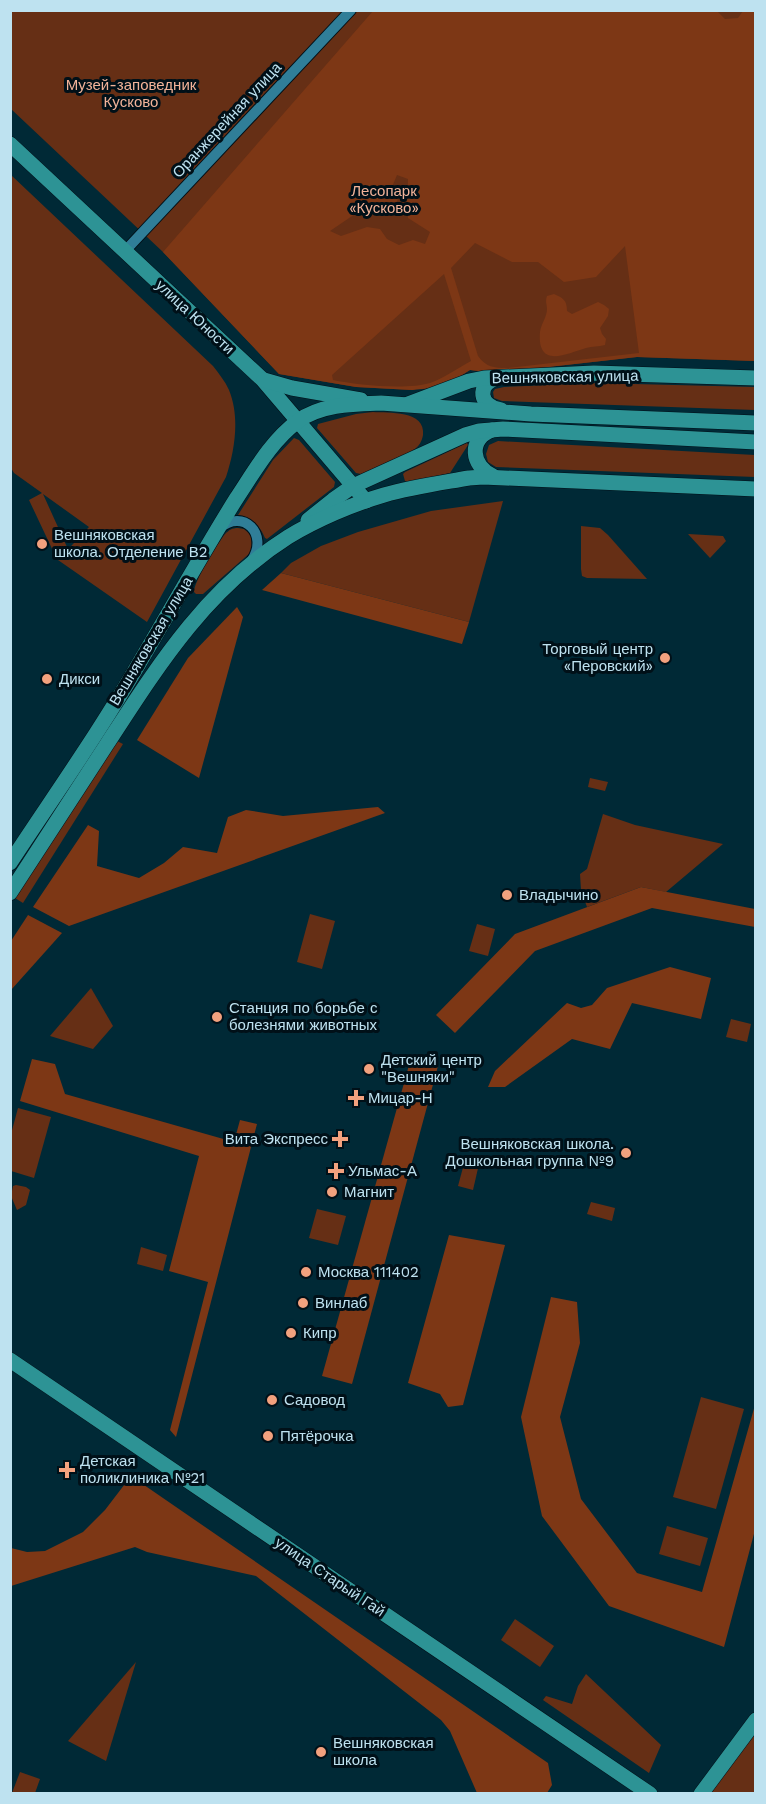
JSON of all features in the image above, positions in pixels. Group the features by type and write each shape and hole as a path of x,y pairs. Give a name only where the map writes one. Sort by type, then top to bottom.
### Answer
{"main road":[{"name":"улица Юности","path":"10,144 262,379 366,501"},
{"name":"Вешняковская улица","path":"10,863 140,663 214,534 266,454 298,422 316,411 328,408 360,404 402,406 469,381 498,377 594,373 756,378"},
{"path":"498,377 488,382 484,388 483,400 495,409 531,414"},
{"path":"262,379 292,388 381,404"},
{"path":"402,406 531,414 756,423"},
{"path":"488,476 477,463 476,449 481,437 495,429"},
{"path":"289,537 353,486 465,435 479,431 495,429 756,442"},
{"name":"Вешняковская улица","path":"10,892 168,651 206,605 232,578 249,565 289,537 316,522 366,501 409,489 488,476 756,489"},
{"name":"улица Старый Гай","path":"10,1360 650,1794"},
{"path":"701,1792 756,1720"}],"street":[{"name":"Оранжерейная улица","path":"125,251 351,10"},
{"path":"214,534 223,525 232,522 240,522 252,527 258,539 258,547 249,565"}],"green space":[{"name":"Лесопарк «Кусково»","path":"716,10 725,19 738,18 743,11 755,11 755,361 637,357 495,373 470,370 454,380 433,388 412,390 356,387 279,374 163,252 373,11","holes":["397,175 408,179 408,218 430,232 425,244 413,240 399,245 387,239 380,229 367,227 341,236 330,231 355,214 393,210 398,199 392,187","475,243 512,262 538,262 564,282 596,277 625,246 639,353 507,368 487,365 478,356 451,268","444,274 471,361 430,383 420,385 355,384 333,380 332,375"]},
{"name":"Лесопарк «Кусково»","path":"10,11 755,11 755,361 637,357 495,373 470,370 454,380 412,390 356,387 279,374 163,252 11,109"},
{"path":"11,175 213,366 229,390 234,411 235,434 226,477 147,622 58,560 89,527 43,494 67,547 54,553 29,500 42,493 14,473 11,468"},
{"path":"554,294 564,300 567,311 572,314 598,302 609,309 608,316 600,328 606,339 605,345 554,356 543,351 540,344 540,332 547,312 546,298"},
{"path":"594,383 755,387 755,410 502,401 494,398 493,392 495,389 504,387"},
{"path":"373,412 396,413 412,417 419,421 423,437 417,447 388,464 361,474 356,473 317,428 318,424"},
{"path":"294,438 299,440 335,482 334,487 267,539 254,522 238,515 273,460"},
{"path":"498,441 755,455 755,477 496,467 488,462 486,454 489,445"},
{"path":"467,443 468,445 450,473 405,481 403,474 405,472"},
{"path":"503,501 469,622 281,573 291,563 321,546 358,532 431,511"},
{"path":"581,526 600,528 647,579 582,576"},
{"path":"244,529 251,535 250,553 203,594 196,594 194,592 197,580 217,546 228,531"},
{"path":"688,534 723,536 726,541 710,558"},
{"path":"281,573 469,622 462,644 262,590"},
{"path":"237,607 243,617 199,778 137,740 188,658"},
{"path":"117,741 123,744 23,903 15,898"},
{"path":"590,778 608,782 605,791 588,787"},
{"path":"378,807 385,813 69,926 33,907 88,825 99,831 97,866 139,878 164,863 183,847 217,853 228,817 246,810 283,816"},
{"path":"603,814 635,825 723,844 666,892 641,887 587,907 581,890 580,874 587,869"},
{"path":"641,887 755,909 755,927 652,908 535,951 455,1033 436,1015 515,934"},
{"path":"310,914 335,921 322,969 297,962"},
{"path":"28,915 62,933 11,990 11,941"},
{"path":"477,924 495,929 488,956 469,951"},
{"path":"670,967 711,978 701,1019 632,1003 610,1049 572,1039 505,1087 488,1087 495,1071 567,1003 581,1008 592,1005 607,988"},
{"path":"91,988 113,1026 93,1049 50,1036"},
{"path":"731,1019 751,1024 747,1042 726,1037"},
{"path":"411,1058 438,1066 352,1384 322,1376"},
{"path":"32,1059 55,1064 65,1094 234,1142 240,1120 257,1124 176,1437 170,1430 208,1282 169,1271 199,1156 20,1101"},
{"path":"18,1108 51,1117 34,1178 11,1171 11,1134"},
{"path":"465,1160 479,1164 473,1190 458,1186"},
{"path":"13,1186 30,1190 26,1205 17,1210 11,1196"},
{"path":"591,1202 615,1208 612,1221 587,1214"},
{"path":"317,1209 346,1216 338,1245 309,1238"},
{"path":"449,1235 505,1245 463,1405 448,1407 440,1394 408,1383"},
{"path":"141,1247 167,1255 163,1271 137,1264"},
{"path":"551,1297 577,1302 580,1343 560,1417 581,1499 637,1573 702,1592 755,1405 755,1530 724,1647 609,1606 542,1516 521,1417"},
{"path":"701,1397 744,1409 716,1509 673,1497"},
{"path":"131,1476 548,1763 552,1785 547,1793 477,1793 450,1731 441,1720 256,1576 147,1552 135,1547 11,1586 11,1548 27,1552 45,1551 83,1532 105,1510"},
{"path":"667,1526 708,1538 700,1566 659,1554"},
{"path":"515,1619 554,1646 540,1667 501,1640"},
{"path":"136,1662 106,1761 68,1741"},
{"path":"586,1674 661,1745 649,1773 543,1700 546,1696 572,1704 578,1686"},
{"path":"755,1734 755,1793 709,1793"},
{"path":"20,1772 40,1779 35,1793 12,1793"}],"place":[{"name":"Вешняковская школа. Отделение В2","path":"42,544"},
{"name":"Торговый центр «Перовский»","path":"665,658"},
{"name":"Дикси","path":"47,679"},
{"name":"Владычино","path":"507,895"},
{"name":"Станция по борьбе с болезнями животных","path":"217,1017"},
{"name":"Детский центр \"Вешняки\"","path":"369,1069"},
{"name":"Мицар-Н","path":"356,1098"},
{"name":"Вита Экспресс","path":"340,1139"},
{"name":"Вешняковская школа. Дошкольная группа №9","path":"626,1153"},
{"name":"Ульмас-А","path":"336,1171"},
{"name":"Магнит","path":"332,1192"},
{"name":"Москва 111402","path":"306,1272"},
{"name":"Винлаб","path":"303,1303"},
{"name":"Кипр","path":"291,1333"},
{"name":"Садовод","path":"272,1400"},
{"name":"Пятёрочка","path":"268,1436"},
{"name":"Детская поликлиника №21","path":"67,1470"},
{"name":"Вешняковская школа","path":"321,1752"}],"park label":[{"name":"Музей-заповедник Кусково","path":"131,94"}]}
